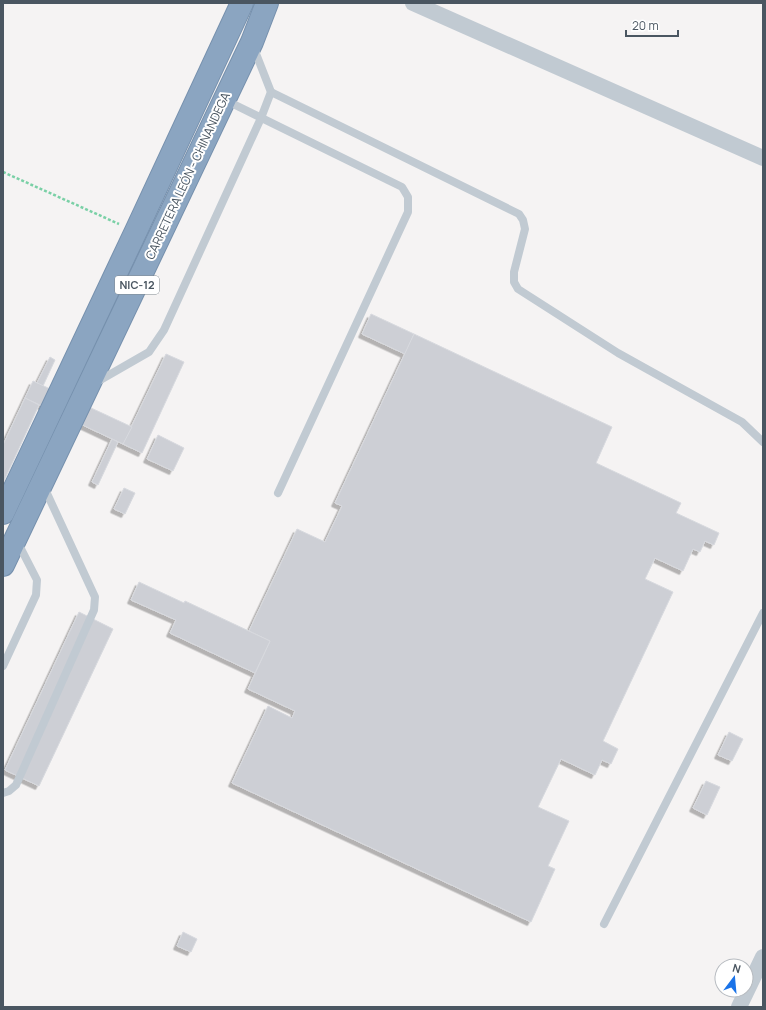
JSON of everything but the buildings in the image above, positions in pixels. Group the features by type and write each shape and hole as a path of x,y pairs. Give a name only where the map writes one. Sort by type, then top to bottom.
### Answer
{"highway":[{"name":"CARRETERA LEÓN - CHINANDEGA","path":"3,513 242,3"},
{"name":"CARRETERA LEÓN - CHINANDEGA","path":"3,565 252,42 268,3"}],"street":[{"path":"413,3 763,158"},
{"path":"739,1007 763,957"}],"lane":[{"path":"88,387 149,352 164,330 261,118 271,92 252,42"},
{"path":"271,92 519,214 523,220 525,229 514,272 514,282 518,289 618,353 742,422 763,442"},
{"path":"224,100 402,187 408,197 408,212 278,493"},
{"path":"3,793 16,785 94,610 95,597 42,484"},
{"path":"3,666 36,595 37,580 16,538"},
{"path":"604,924 763,613"}],"path":[{"path":"3,172 136,231"}]}
